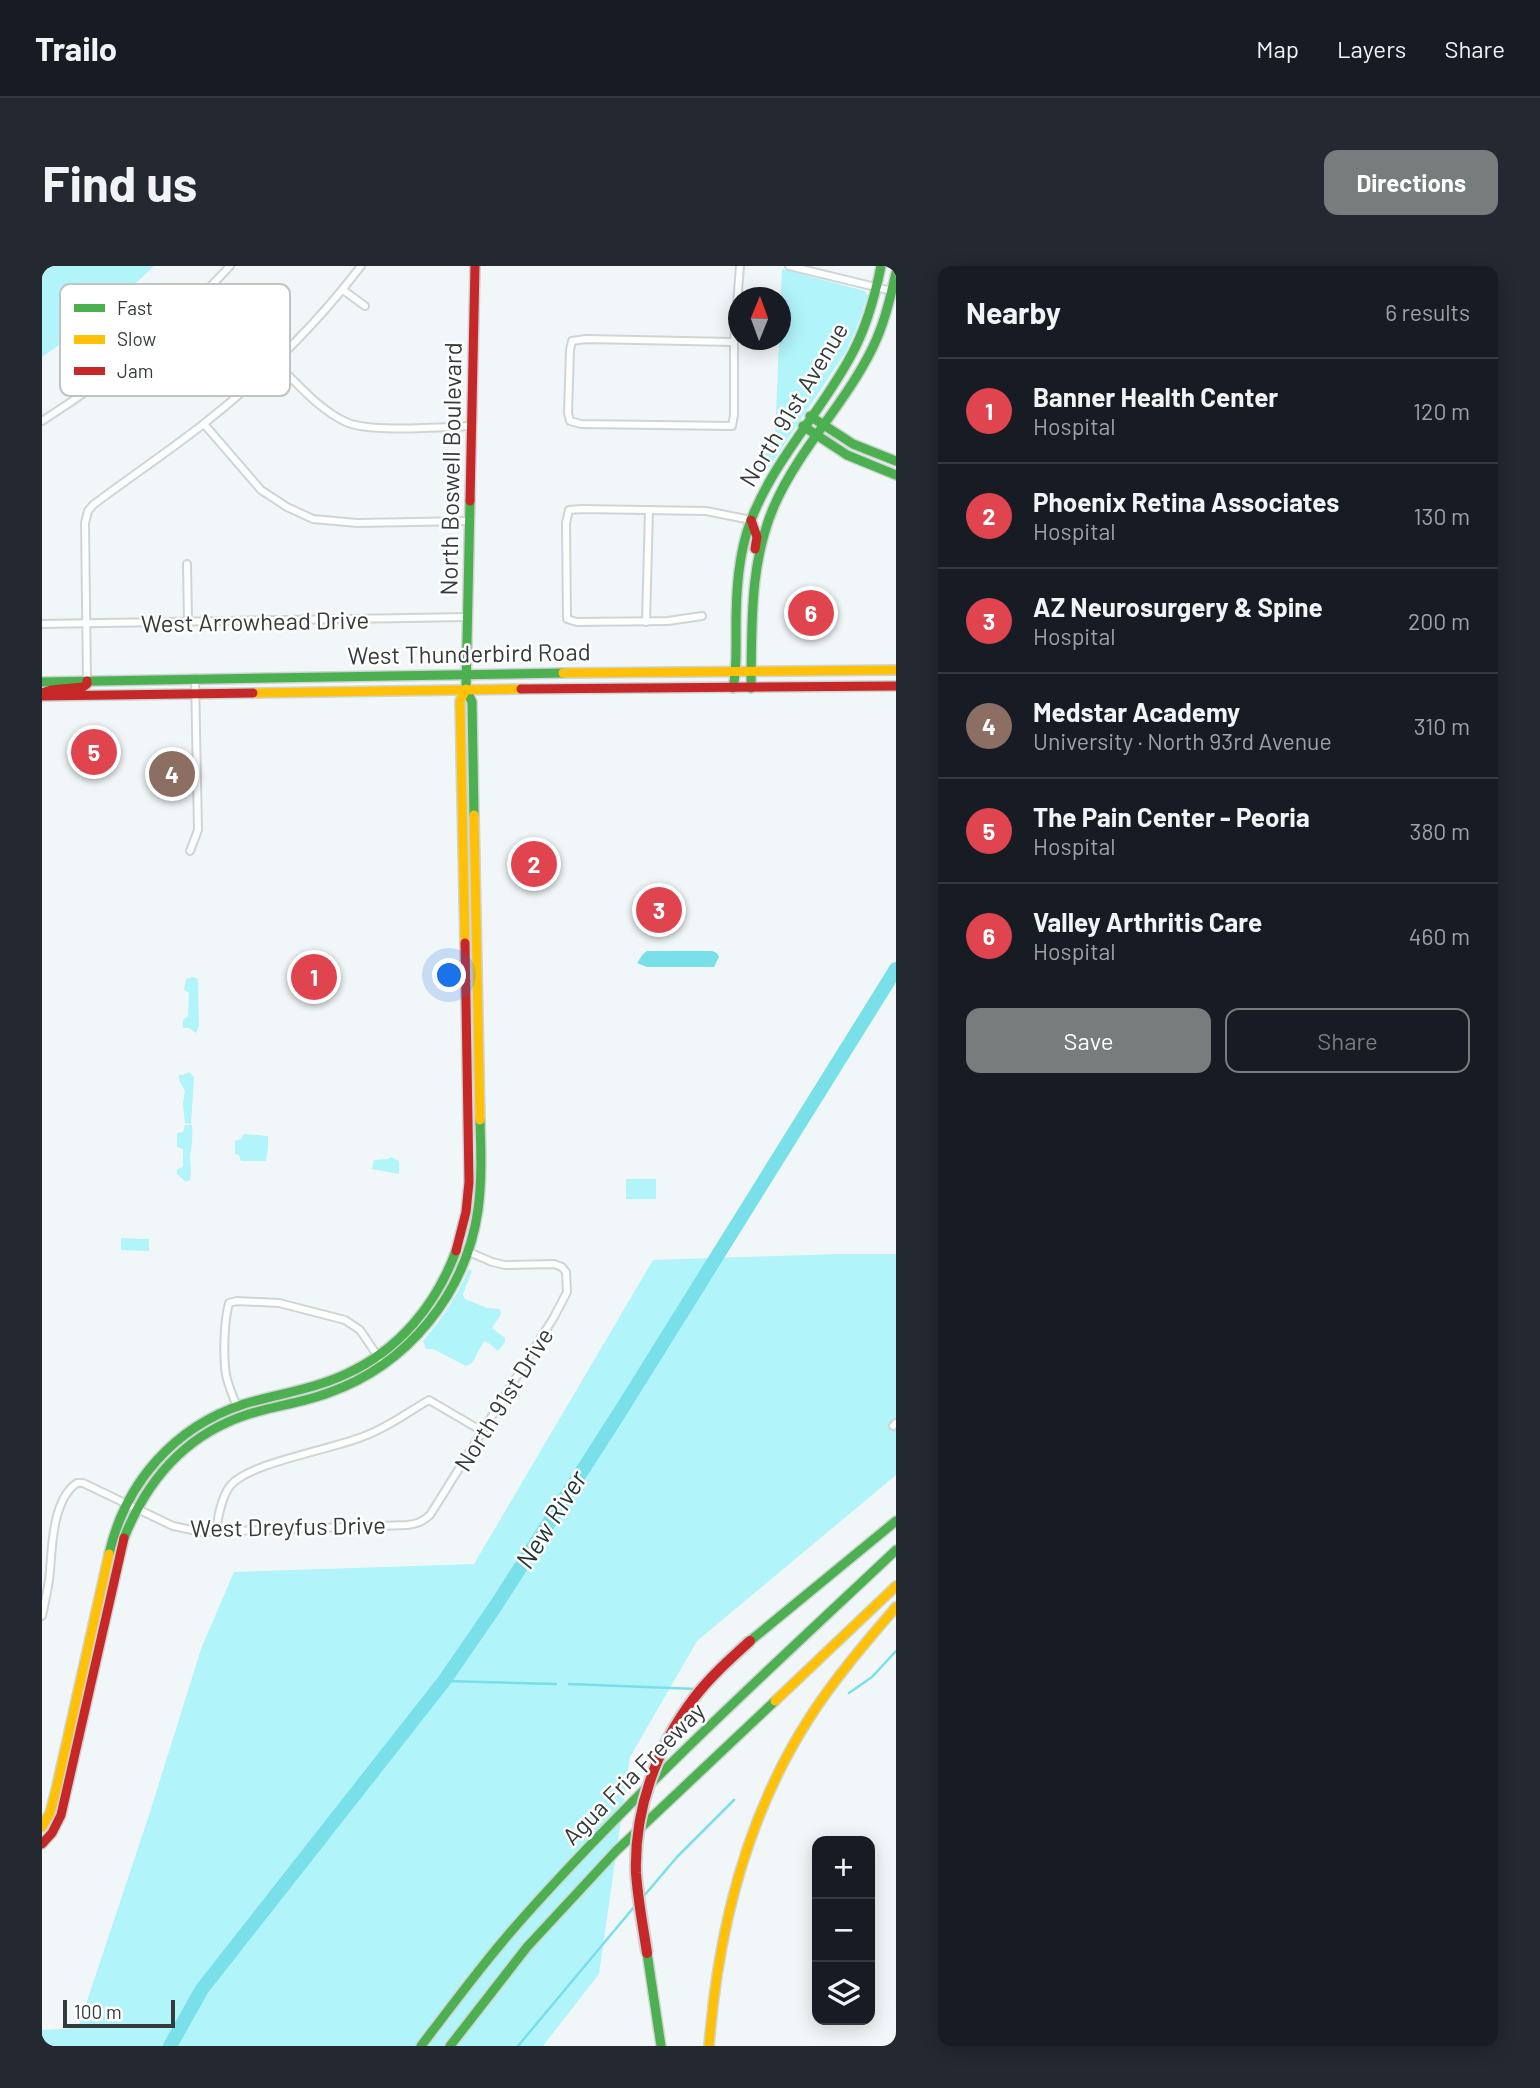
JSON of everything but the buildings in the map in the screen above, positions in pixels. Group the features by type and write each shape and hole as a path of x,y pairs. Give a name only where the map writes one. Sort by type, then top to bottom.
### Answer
{"main road":[{"name":"North Boswell Boulevard","path":"468,780 460,701 466,689 475,266"},
{"name":"North 91st Avenue","path":"733,688 737,672 737,584 740,558 751,520 773,473 850,356 877,288 881,266"},
{"name":"North 91st Avenue","path":"751,688 752,596 763,537 787,481 868,358 896,273"},
{"path":"810,416 860,447 896,461"},
{"path":"803,426 861,463 896,475"},
{"path":"751,520 756,531 757,561"},
{"name":"West Thunderbird Road","path":"42,682 896,670"},
{"path":"42,695 51,690 83,687 87,681"},
{"name":"West Thunderbird Road","path":"42,695 896,686"},
{"path":"468,780 464,883 471,953"},
{"path":"182,1442 234,1419 324,1395 362,1379 380,1361 417,1337 439,1302 456,1282 469,1252 473,1213 481,1176 473,1091 471,953 476,883 468,780"},
{"path":"464,883 476,883"},
{"path":"439,1302 473,1213"},
{"path":"42,1828 54,1802 109,1550 131,1505 182,1442 215,1415 236,1406 331,1380 380,1361"},
{"path":"42,1844 52,1833 61,1815 131,1505"},
{"path":"662,2046 639,1912 636,1862 639,1824 655,1765 671,1729 691,1699 729,1658 896,1521"},
{"name":"Agua Fria Freeway","path":"421,2046 513,1928 614,1819 896,1550"},
{"name":"Agua Fria Freeway","path":"450,2046 527,1947 616,1851 896,1586"},
{"path":"709,2046 714,1979 724,1925 740,1864 760,1811 810,1718 854,1656 896,1607"}],"street":[{"path":"214,284 230,266"},
{"path":"290,346 343,290 360,266"},
{"path":"738,287 740,266"},
{"path":"789,266 818,270 892,291"},
{"path":"343,290 365,306"},
{"path":"572,341 734,342 732,426 581,424 570,421 568,413 572,341"},
{"path":"290,376 326,410 348,423 374,427 472,426"},
{"path":"42,421 78,396"},
{"path":"87,681 85,523 88,512 93,505 204,424 236,396"},
{"path":"204,424 261,490 287,507 313,519 357,523 470,521"},
{"path":"702,616 687,620 646,622 577,622 567,619 566,523 569,510 716,512 751,520"},
{"path":"646,622 649,510"},
{"path":"187,564 188,622"},
{"name":"West Arrowhead Drive","path":"42,624 468,617"},
{"path":"190,851 198,830 195,678"},
{"name":"North 91st Drive","path":"424,1520 430,1515 567,1292 566,1272 562,1267 554,1264 505,1265 469,1252"},
{"path":"236,1406 225,1364 229,1303 279,1303 345,1320 360,1330 380,1361"},
{"path":"216,1532 225,1497 231,1485 241,1477 256,1468 342,1445 367,1435 429,1400 482,1431"},
{"name":"West Dreyfus Drive","path":"51,1559 52,1537 59,1511 68,1492 77,1483 83,1483 173,1526 216,1532 407,1525 418,1524 424,1520"},
{"path":"42,1559 51,1559 42,1616"}],"shaded area":[{"path":"42,266 154,266 135,284 60,284 60,344 42,357"},
{"path":"782,269 865,291 868,296 845,353 766,472 756,470 775,438 779,350 791,350 791,287 781,287"},
{"path":"647,951 712,951 719,957 714,967 647,967 637,963"},
{"path":"186,979 198,979 199,1026 196,1033 189,1028 183,1028 183,1020 188,1016 189,993 184,990"},
{"path":"189,1072 194,1077 191,1124 185,1123 185,1091 179,1075"},
{"path":"185,1125 192,1125 191,1177 186,1182 177,1174 177,1169 183,1167 183,1149 177,1147 177,1133 183,1132"},
{"path":"244,1134 268,1136 266,1161 241,1161 239,1155 235,1154 235,1141 241,1139"},
{"path":"391,1157 399,1161 399,1174 372,1169 374,1160"},
{"path":"626,1179 656,1179 656,1199 626,1199"},
{"path":"121,1238 149,1239 149,1251 121,1250"},
{"path":"896,1254 896,1475 697,1641 630,1757 599,1974 543,2046 42,2046 42,2030 78,2028 201,1649 234,1572 474,1564 653,1260"},
{"path":"469,1269 472,1271 463,1294 465,1299 487,1308 500,1309 501,1314 492,1328 505,1338 505,1342 498,1351 484,1341 472,1363 466,1366 433,1349 426,1349 423,1341 449,1307"}],"waterway":[{"name":"New River","path":"170,2046 202,1989 444,1681 495,1607 896,969"},
{"path":"849,1693 872,1677 896,1651"},
{"path":"444,1681 556,1684"},
{"path":"569,1684 696,1689"},
{"path":"643,1897 677,1857 734,1800"},
{"path":"518,2046 634,1907"}],"traffic: fast":[{"path":"733,688 739,574 743,546 751,520 773,476 853,352 870,310 881,266"},
{"path":"751,688 756,571 767,526 785,484 849,389 872,349 896,273"},
{"path":"810,416 853,444 896,461"},
{"path":"803,426 847,455 896,475"},
{"path":"470,501 466,689 472,702 474,815"},
{"path":"42,682 563,673"},
{"path":"124,1538 144,1497 157,1479 171,1462 205,1434 246,1415 328,1393 357,1381 407,1345 428,1322 461,1270 471,1241 480,1188 480,1120"},
{"path":"109,1554 127,1504 140,1481 175,1443 219,1414 244,1404 334,1379 383,1352 399,1339 426,1307 438,1290 456,1251"},
{"path":"750,1641 896,1521"},
{"path":"421,2046 501,1943 618,1816 896,1550"},
{"path":"450,2046 527,1947 616,1851 775,1701"},
{"path":"647,1953 661,2046"}],"traffic: slow":[{"path":"563,673 896,670"},
{"path":"465,943 460,701 466,689"},
{"path":"253,693 521,689"},
{"path":"474,815 480,1120"},
{"path":"42,1827 50,1813 56,1790 109,1554"},
{"path":"775,1701 896,1586"},
{"path":"709,2046 713,2002 728,1917 752,1834 768,1794 810,1717 851,1660 896,1607"}],"traffic: jam":[{"path":"470,501 475,266"},
{"path":"751,520 757,537 755,549"},
{"path":"42,693 83,687 87,681"},
{"path":"521,689 896,686"},
{"path":"42,696 253,693"},
{"path":"456,1251 466,1212 469,1182 465,943"},
{"path":"42,1844 52,1833 61,1815 124,1538"},
{"path":"647,1953 637,1883 636,1850 643,1804 650,1781 669,1738 694,1698 713,1675 750,1641"}],"place":[{"name":"Valley Arthritis Care","path":"811,613"},
{"name":"The Pain Center - Peoria","path":"94,752"},
{"name":"Medstar Academy","path":"172,774"},
{"name":"Phoenix Retina Associates","path":"534,864"},
{"name":"AZ Neurosurgery & Spine","path":"659,910"},
{"name":"Banner Health Center","path":"314,977"}]}
